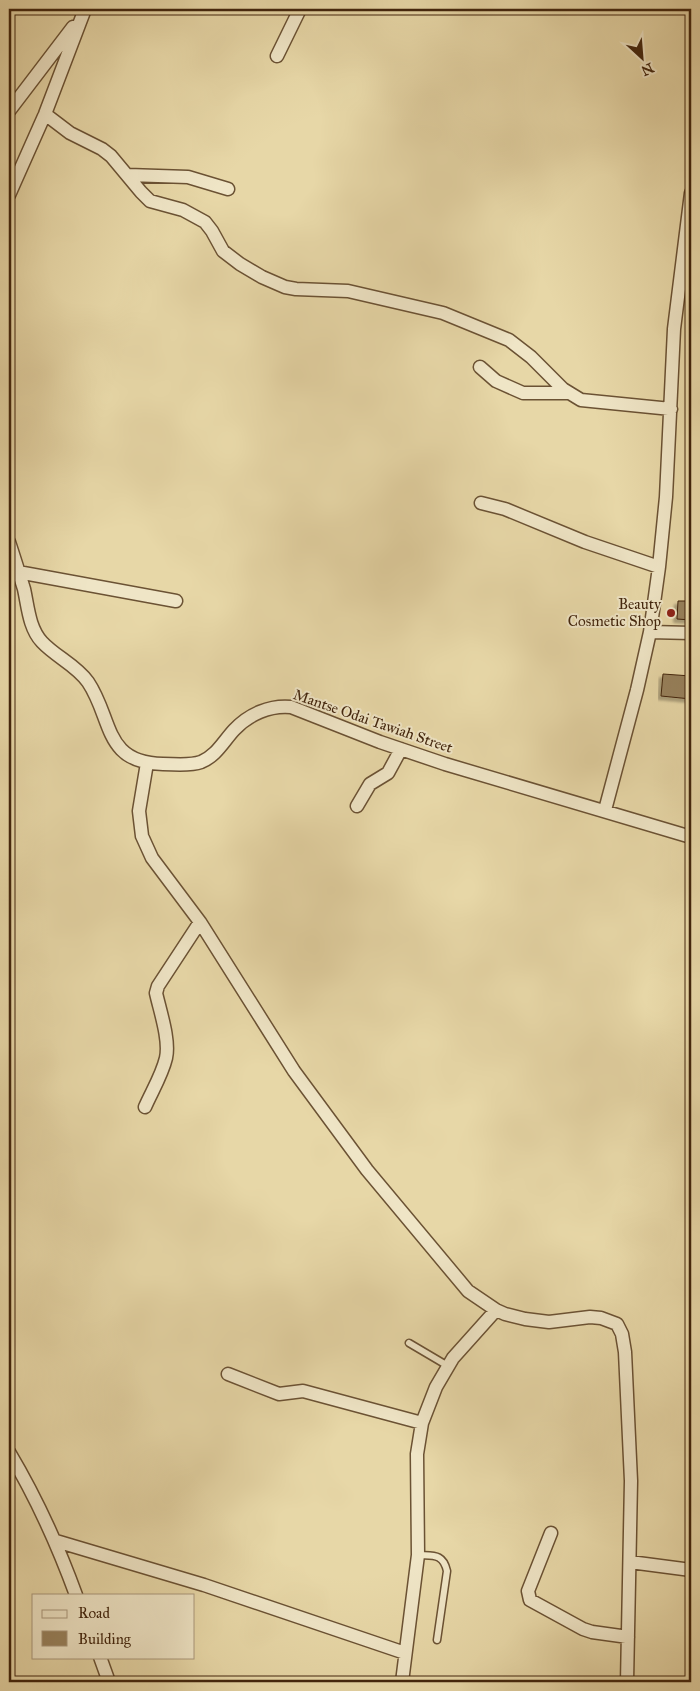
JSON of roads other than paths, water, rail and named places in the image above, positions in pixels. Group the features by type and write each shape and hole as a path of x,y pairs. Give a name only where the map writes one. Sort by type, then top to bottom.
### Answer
{"street":[{"path":"277,56 300,9"},
{"path":"9,111 84,12"},
{"path":"9,195 45,114 84,12"},
{"path":"45,114 70,133 102,149 111,156 150,200 184,210 205,222 223,251 262,277 296,289 348,291 443,313 509,340 531,357 554,382 581,400 671,408"},
{"path":"128,175 188,177 228,189"},
{"path":"605,810 637,690 650,632 666,497 674,329 686,270 691,194"},
{"path":"480,367 496,381 523,393 568,393"},
{"path":"480,503 505,509 585,542 659,567"},
{"name":"Mantse Odai Tawiah Street","path":"9,542 31,624 36,634 43,643 86,679 93,689 119,748 147,764 200,762 212,756 235,729 249,718 264,710 278,706 291,707 446,764 691,837"},
{"path":"18,572 176,601"},
{"path":"650,632 691,633"},
{"path":"357,806 370,784 388,773 401,749"},
{"path":"147,764 139,811 142,836 152,858 200,922 294,1071 361,1163 468,1291 496,1310 525,1319 549,1322 590,1317 601,1318 617,1324 622,1334 625,1352 631,1481 627,1682"},
{"path":"144,1108 167,1056 156,993 158,986 200,922"},
{"path":"402,1682 418,1555 417,1454 422,1423 436,1387 453,1358 496,1310"},
{"path":"228,1374 278,1394 303,1391 422,1423"},
{"path":"9,1452 28,1484 56,1540 76,1594"},
{"path":"551,1533 528,1592 530,1600 582,1629 628,1638"},
{"path":"56,1540 204,1584 405,1653"},
{"path":"630,1562 691,1570"},
{"path":"100,1658 109,1682"}],"lane":[{"path":"409,1342 448,1366"},
{"path":"418,1555 440,1557 445,1562 447,1571 437,1640"}],"place":[{"name":"Beauty Cosmetic Shop","path":"671,613"}]}
